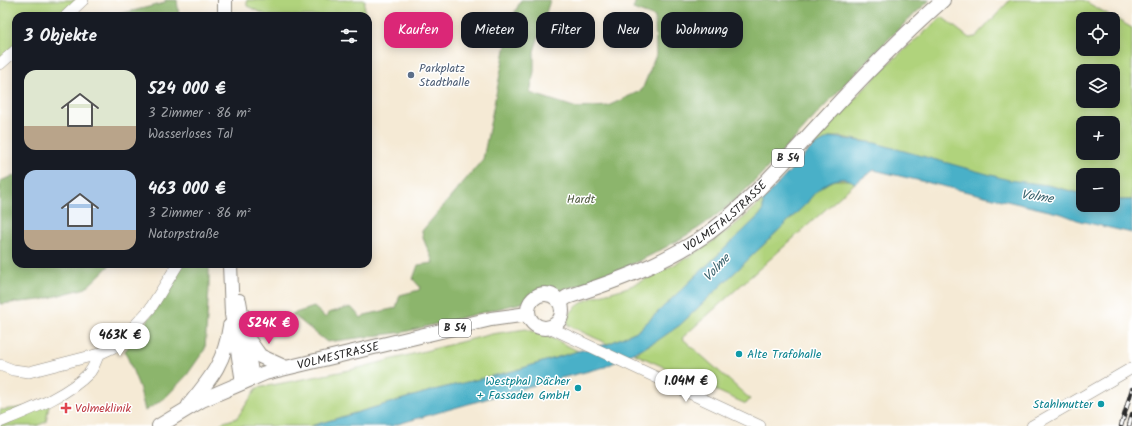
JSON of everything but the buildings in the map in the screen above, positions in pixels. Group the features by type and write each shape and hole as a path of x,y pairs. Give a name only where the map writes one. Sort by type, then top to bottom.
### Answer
{"main road":[{"path":"225,0 225,12"},
{"name":"VOLMETALSTRASSE","path":"560,302 567,297 608,284 657,263 688,246 716,227 739,207 786,160 884,55 944,0"},
{"path":"230,268 232,314 247,380"},
{"path":"231,268 245,333 247,380"},
{"path":"537,295 553,295 560,302 562,312 553,325 537,326 532,323 528,314 529,303 537,295"},
{"path":"185,410 219,366 225,354 232,314"},
{"name":"VOLMESTRASSE","path":"160,426 202,400 247,380 284,367 491,319 528,314"},
{"path":"245,333 260,356 284,367"}],"street":[{"path":"70,12 83,0"},
{"path":"0,64 12,54"},
{"path":"0,365 13,370 29,372 99,354 116,346 150,309 176,268"},
{"path":"553,325 566,335 760,426"},
{"path":"0,422 48,402 69,388 90,372 99,354"},
{"path":"1032,426 1132,368"}],"green space":[{"path":"0,0 83,0 70,12 12,12 12,54 0,64"},
{"path":"165,0 177,0 178,12 128,12 165,3"},
{"path":"247,0 365,0 364,12 260,12 247,6"},
{"name":"Hardt","path":"521,0 550,0 546,12 536,12 536,45 534,51 534,71 530,93 577,108 608,106 642,90 656,55 655,17 653,16 653,12 641,12 633,9 636,0 930,0 867,61 741,194 727,207 697,229 637,262 607,275 574,287 553,292 537,293 528,298 525,302 404,332 327,342 292,314 314,307 326,318 328,313 351,307 361,318 365,315 396,308 400,295 419,290 420,287 413,279 418,265 433,263 422,231 483,159 505,48 528,48 528,12 515,12"},
{"path":"1010,0 1083,0 1104,12 1076,12 1076,56 1120,56 1120,21 1132,28 1132,200 1120,200 1120,168 1076,168 1076,192 1047,185 1009,181 875,143 841,137 831,137 812,147 829,126 888,64 942,17 969,38 976,37"},
{"path":"12,176 12,268 107,268 86,288 41,300 0,304 0,181"},
{"path":"833,180 851,180 855,183 682,338 750,399 746,404 635,354 680,325 807,203 816,190"},
{"path":"763,200 763,212 639,330 608,344 568,325 567,318 580,304 597,296 633,285 685,259 726,232"},
{"path":"171,268 209,268 205,349 187,375 165,398 145,411 140,389 125,351 155,310 170,275"},
{"path":"526,329 552,338 578,351 513,371 434,390 311,426 219,426 221,423 237,418 257,388 350,370 492,334"},
{"path":"49,405 46,422 36,426 0,426 0,410"}],"water":[{"name":"Volme","path":"831,137 875,143 1009,180 1047,185 1076,192 1076,212 1120,212 1120,200 1132,200 1132,233 1080,221 1062,214 874,170 855,183 842,179 835,180 822,187 680,325 657,341 605,367 549,381 391,426 311,426 434,390 513,371 578,351 608,344 639,330 763,212 763,200 812,147"}],"railway":[{"path":"1121,426 1132,389"},
{"path":"1129,426 1132,414"}],"place":[{"name":"Parkplatz Stadthalle","path":"411,75"},
{"name":"Alte Trafohalle","path":"739,354"},
{"name":"Westphal Dächer + Fassaden GmbH","path":"578,388"},
{"name":"Stahlmutter","path":"1101,404"},
{"name":"Volmeklinik","path":"66,408"}]}
